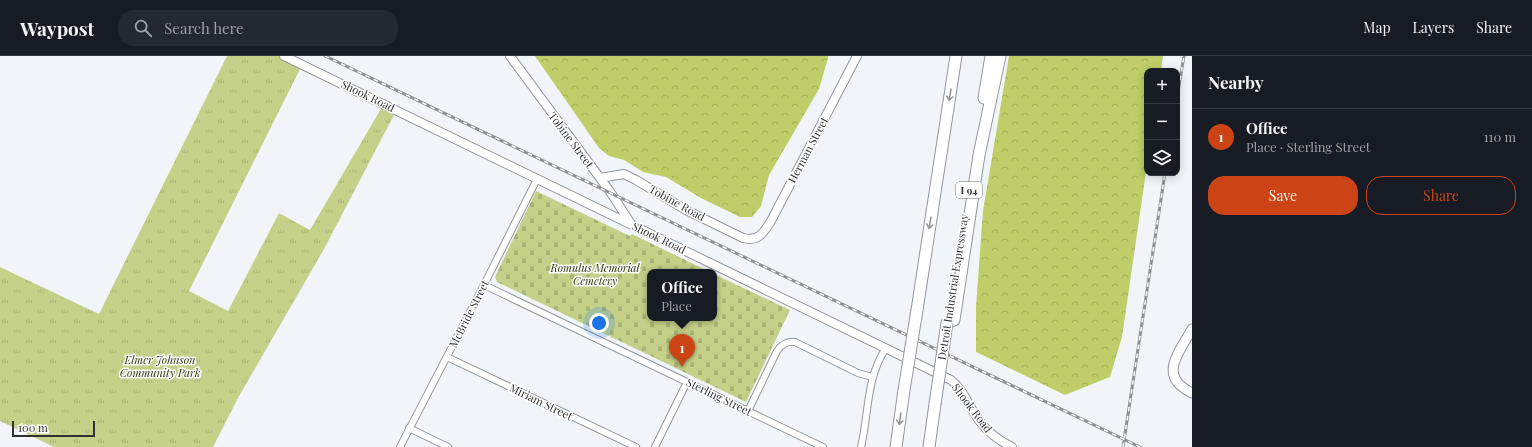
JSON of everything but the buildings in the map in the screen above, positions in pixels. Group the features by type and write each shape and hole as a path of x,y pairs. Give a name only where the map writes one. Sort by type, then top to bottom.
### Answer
{"highway":[{"path":"896,447 956,56"},
{"name":"Detroit Industrial Expressway","path":"929,447 947,323 991,56"},
{"path":"947,323 954,320 979,155 1000,56"}],"main road":[{"path":"1192,329 1176,359 1173,372 1178,385 1192,393"}],"street":[{"name":"Shook Road","path":"284,56 951,380 964,394 975,415 985,428 995,437 1012,447"},
{"name":"Tobine Street","path":"510,56 612,193 631,224"},
{"name":"Herman Street","path":"753,239 763,234 771,220 857,56"},
{"name":"Tobine Road","path":"600,178 624,174 686,210 744,238 753,239"},
{"name":"McBride Street","path":"400,447 537,179"},
{"name":"Sterling Street","path":"484,285 823,447"},
{"path":"748,411 777,350 785,343 795,342 858,373 872,377"},
{"path":"861,447 872,377 879,359 886,348"},
{"name":"Miriam Street","path":"447,357 636,447"},
{"path":"655,447 686,382"},
{"path":"409,428 448,447"}],"green space":[{"name":"Elmer Johnson Community Park","path":"227,56 278,56 301,67 189,291 228,311 279,213 310,230 382,107 395,113 324,249 238,398 213,447 54,447 0,421 0,267 99,314"},
{"path":"535,56 828,56 828,58 819,89 769,175 761,206 752,217 740,217 701,198 666,177 643,172 624,160 609,156 599,148"},
{"path":"1009,56 1163,56 1161,68 1144,68 1144,176 1145,176 1122,337 1110,377 1065,395 976,352 976,307 983,211"},
{"name":"Romulus Memorial Cemetery","path":"536,191 630,236 632,234 704,269 647,269 647,321 717,321 717,275 790,310 746,402 497,282 495,277"}],"railway":[{"path":"325,56 1140,447"},
{"path":"1180,80 1184,56"},
{"path":"1123,447 1165,176"}],"place":[{"name":"Office","path":"682,367"}]}
